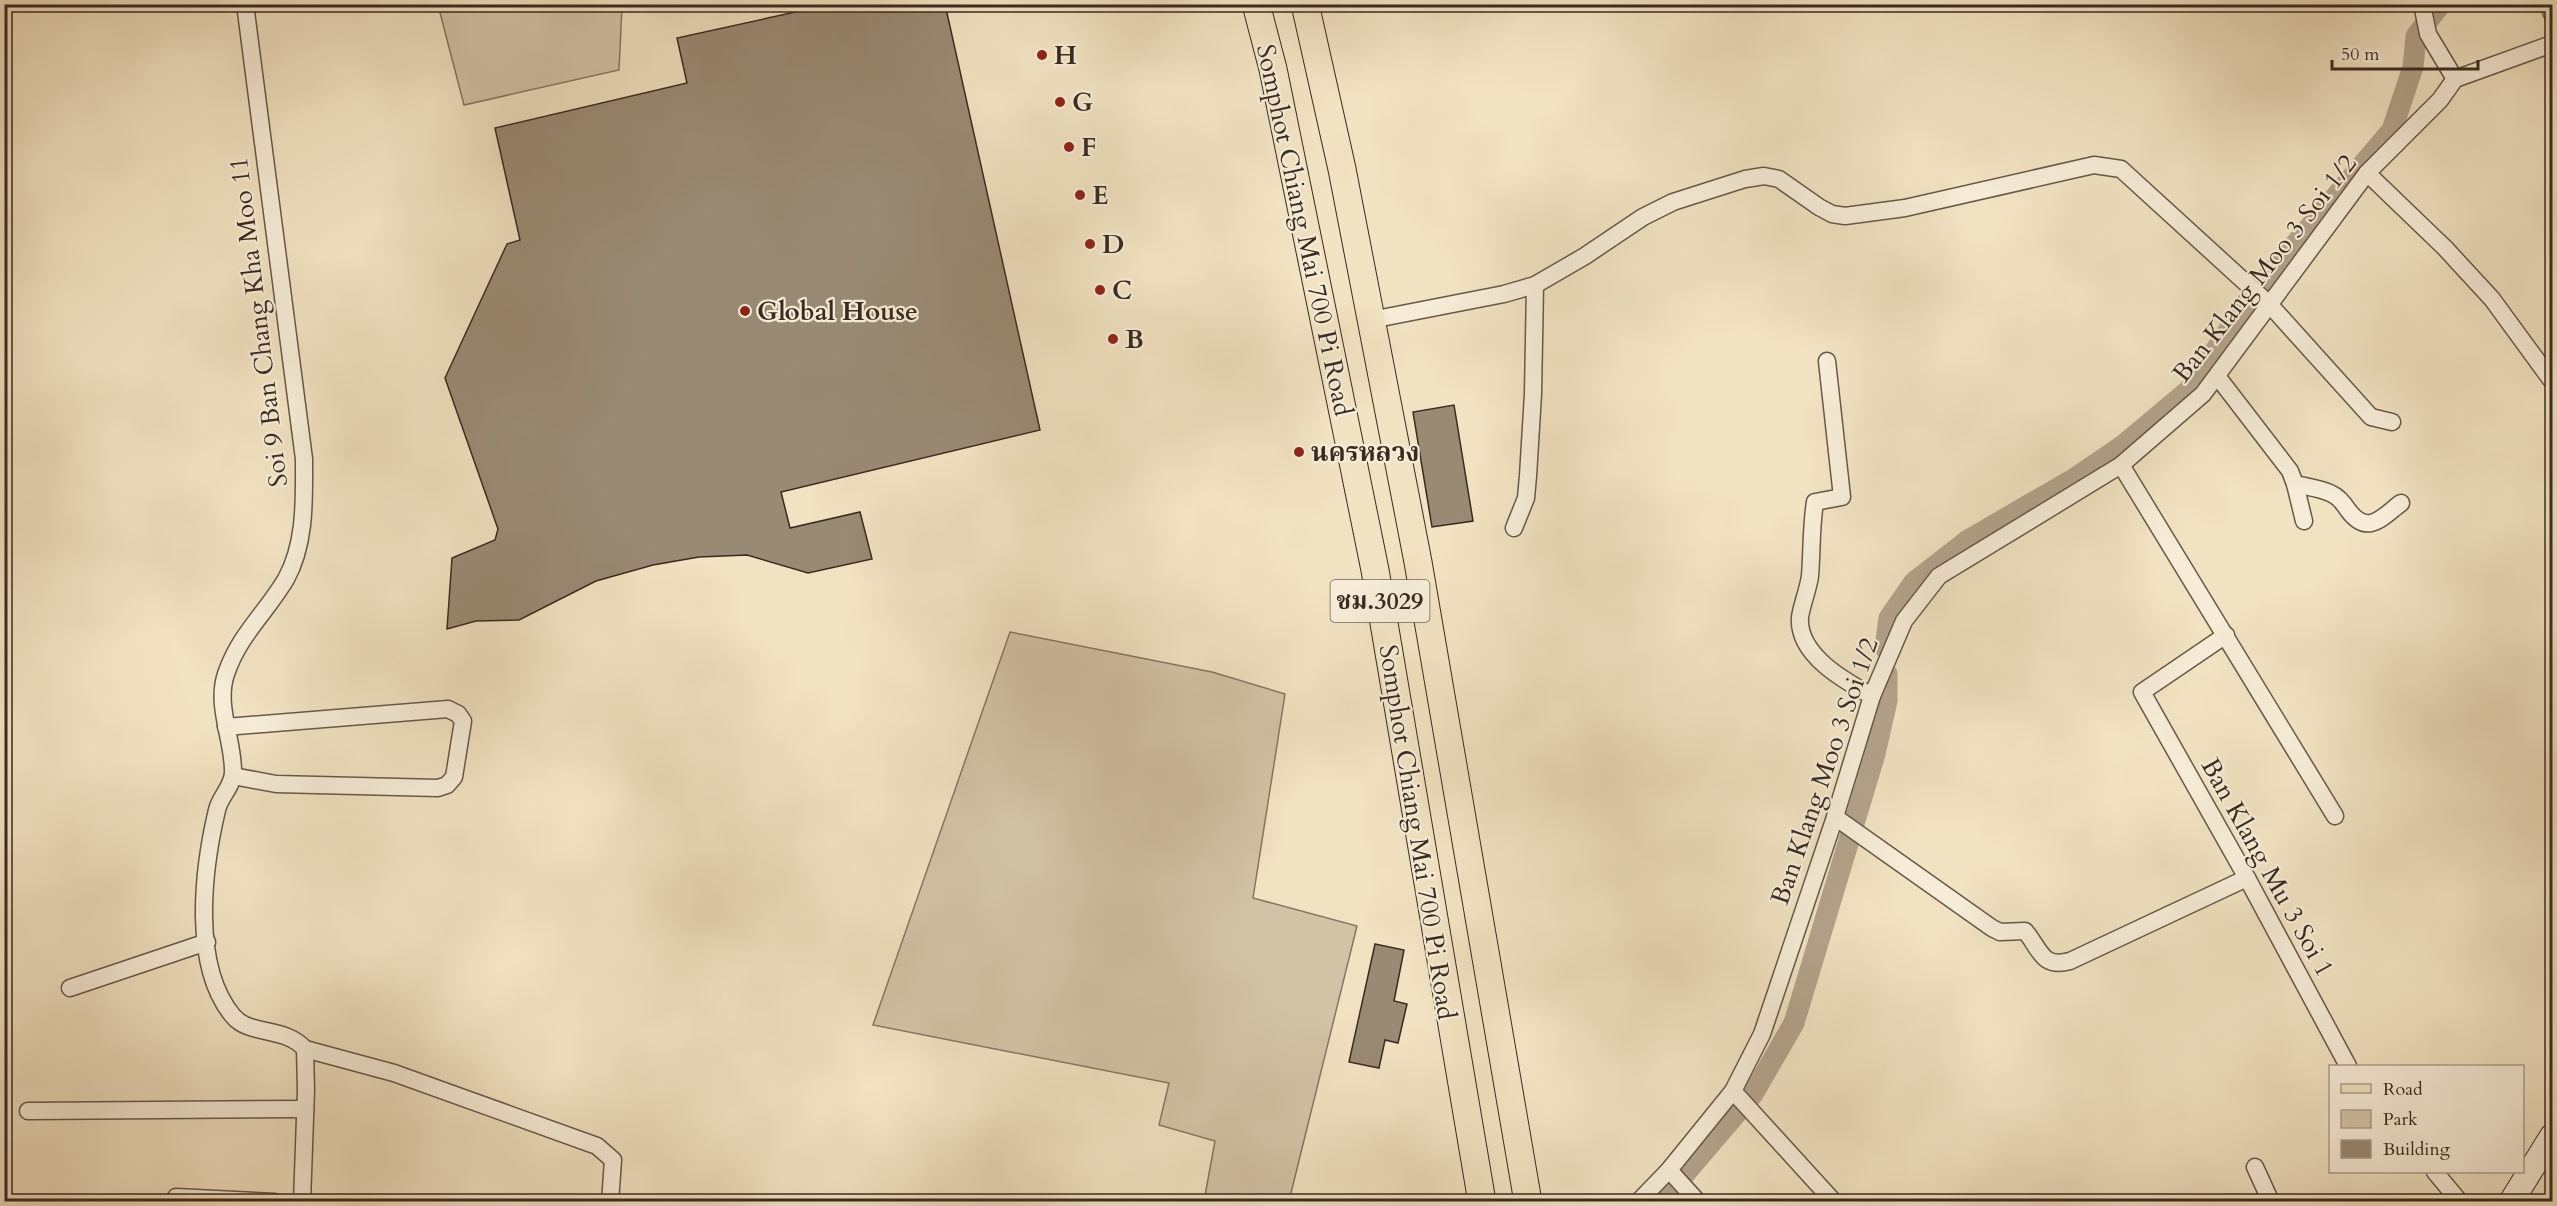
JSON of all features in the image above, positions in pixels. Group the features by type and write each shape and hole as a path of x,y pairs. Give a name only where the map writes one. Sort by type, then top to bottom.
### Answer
{"main road":[{"name":"Somphot Chiang Mai 700 Pi Road","path":"1256,4 1275,80 1375,570 1482,1202"},
{"name":"Somphot Chiang Mai 700 Pi Road","path":"1305,4 1342,169 1418,562 1528,1202"}],"street":[{"name":"Soi 9 Ban Chang Kha Moo 11","path":"245,4 304,459 304,502 300,538 286,578 245,632 224,678 226,727 233,758 230,787 218,807 205,889 211,976 233,1018 242,1024 287,1035 298,1040 305,1049 394,1073 597,1146 613,1160 610,1202"},
{"path":"2422,4 2428,34 2455,79 2553,45"},
{"path":"2549,4 2553,14"},
{"name":"Ban Klang Moo 3 Soi 1/2","path":"1638,1202 1669,1170 1732,1091 1762,1034 1835,817 1872,696 1904,621 1939,576 2121,465 2203,394 2367,173 2440,100 2455,79"},
{"path":"1371,320 1504,294 1535,285 1663,207 1745,179 1764,176 1779,179 1819,207 1832,214 1845,216 1905,208 2094,165 2121,169 2270,305 2371,417 2392,422"},
{"path":"2367,173 2445,248 2492,299 2549,369"},
{"path":"1515,528 1526,498 1528,476 1533,394 1535,285"},
{"path":"1827,361 1842,497 1815,502 1809,579 1800,620 1802,633 1817,659 1838,676 1872,696"},
{"path":"2217,376 2283,459 2295,484 2304,521"},
{"path":"2121,465 2335,816"},
{"path":"2295,484 2332,494 2342,502 2355,520 2364,525 2373,524 2402,503"},
{"name":"Ban Klang Mu 3 Soi 1","path":"2226,636 2142,692 2247,878 2347,1065"},
{"path":"226,727 448,709 458,714 463,721 454,777 447,785 438,788 276,784 232,776"},
{"path":"1835,817 1992,928 2000,932 2025,931 2046,960 2058,964 2247,878"},
{"path":"70,988 207,942"},
{"path":"302,1202 305,1049"},
{"path":"1732,1091 1834,1202"},
{"path":"28,1111 305,1109"},
{"path":"2511,1202 2553,1136"},
{"path":"2254,1167 2271,1202"},
{"path":"1669,1170 1698,1202"},
{"path":"2436,1173 2460,1202"},
{"path":"176,1197 275,1202"}],"green space":[{"path":"438,5 629,5 622,6 619,70 464,105"},
{"path":"1010,632 1212,672 1285,694 1253,898 1357,926 1289,1201 1204,1201 1215,1141 1159,1125 1169,1083 873,1025"}],"building":[{"name":"Global House","path":"832,4 945,4 1040,430 781,492 790,528 860,512 872,559 808,573 747,555 699,557 653,565 596,581 519,620 476,621 447,629 452,558 495,540 498,529 445,378 507,244 520,240 495,128 687,83 677,38"},
{"path":"1019,4 1043,4 1043,7 1019,8"},
{"path":"1066,4 1121,4 1121,7 1067,11"},
{"path":"1454,405 1473,521 1432,527 1413,412"},
{"path":"1375,944 1404,950 1394,1001 1407,1004 1398,1043 1385,1040 1379,1068 1349,1062"}],"waterway":[{"path":"1885,648 1889,618 1914,582 1968,540 2075,478 2122,446 2190,389 2251,296 2392,130 2413,67 2416,36 2441,4"},
{"path":"1661,1202 1753,1094 1794,1023 1875,754 1887,701 1887,674"}],"place":[{"name":"H","path":"1042,55"},
{"name":"G","path":"1060,102"},
{"name":"F","path":"1069,147"},
{"name":"E","path":"1080,195"},
{"name":"D","path":"1090,244"},
{"name":"C","path":"1100,290"},
{"name":"Global House","path":"745,311"},
{"name":"B","path":"1113,339"},
{"name":"นครหลวง","path":"1299,452"}]}
